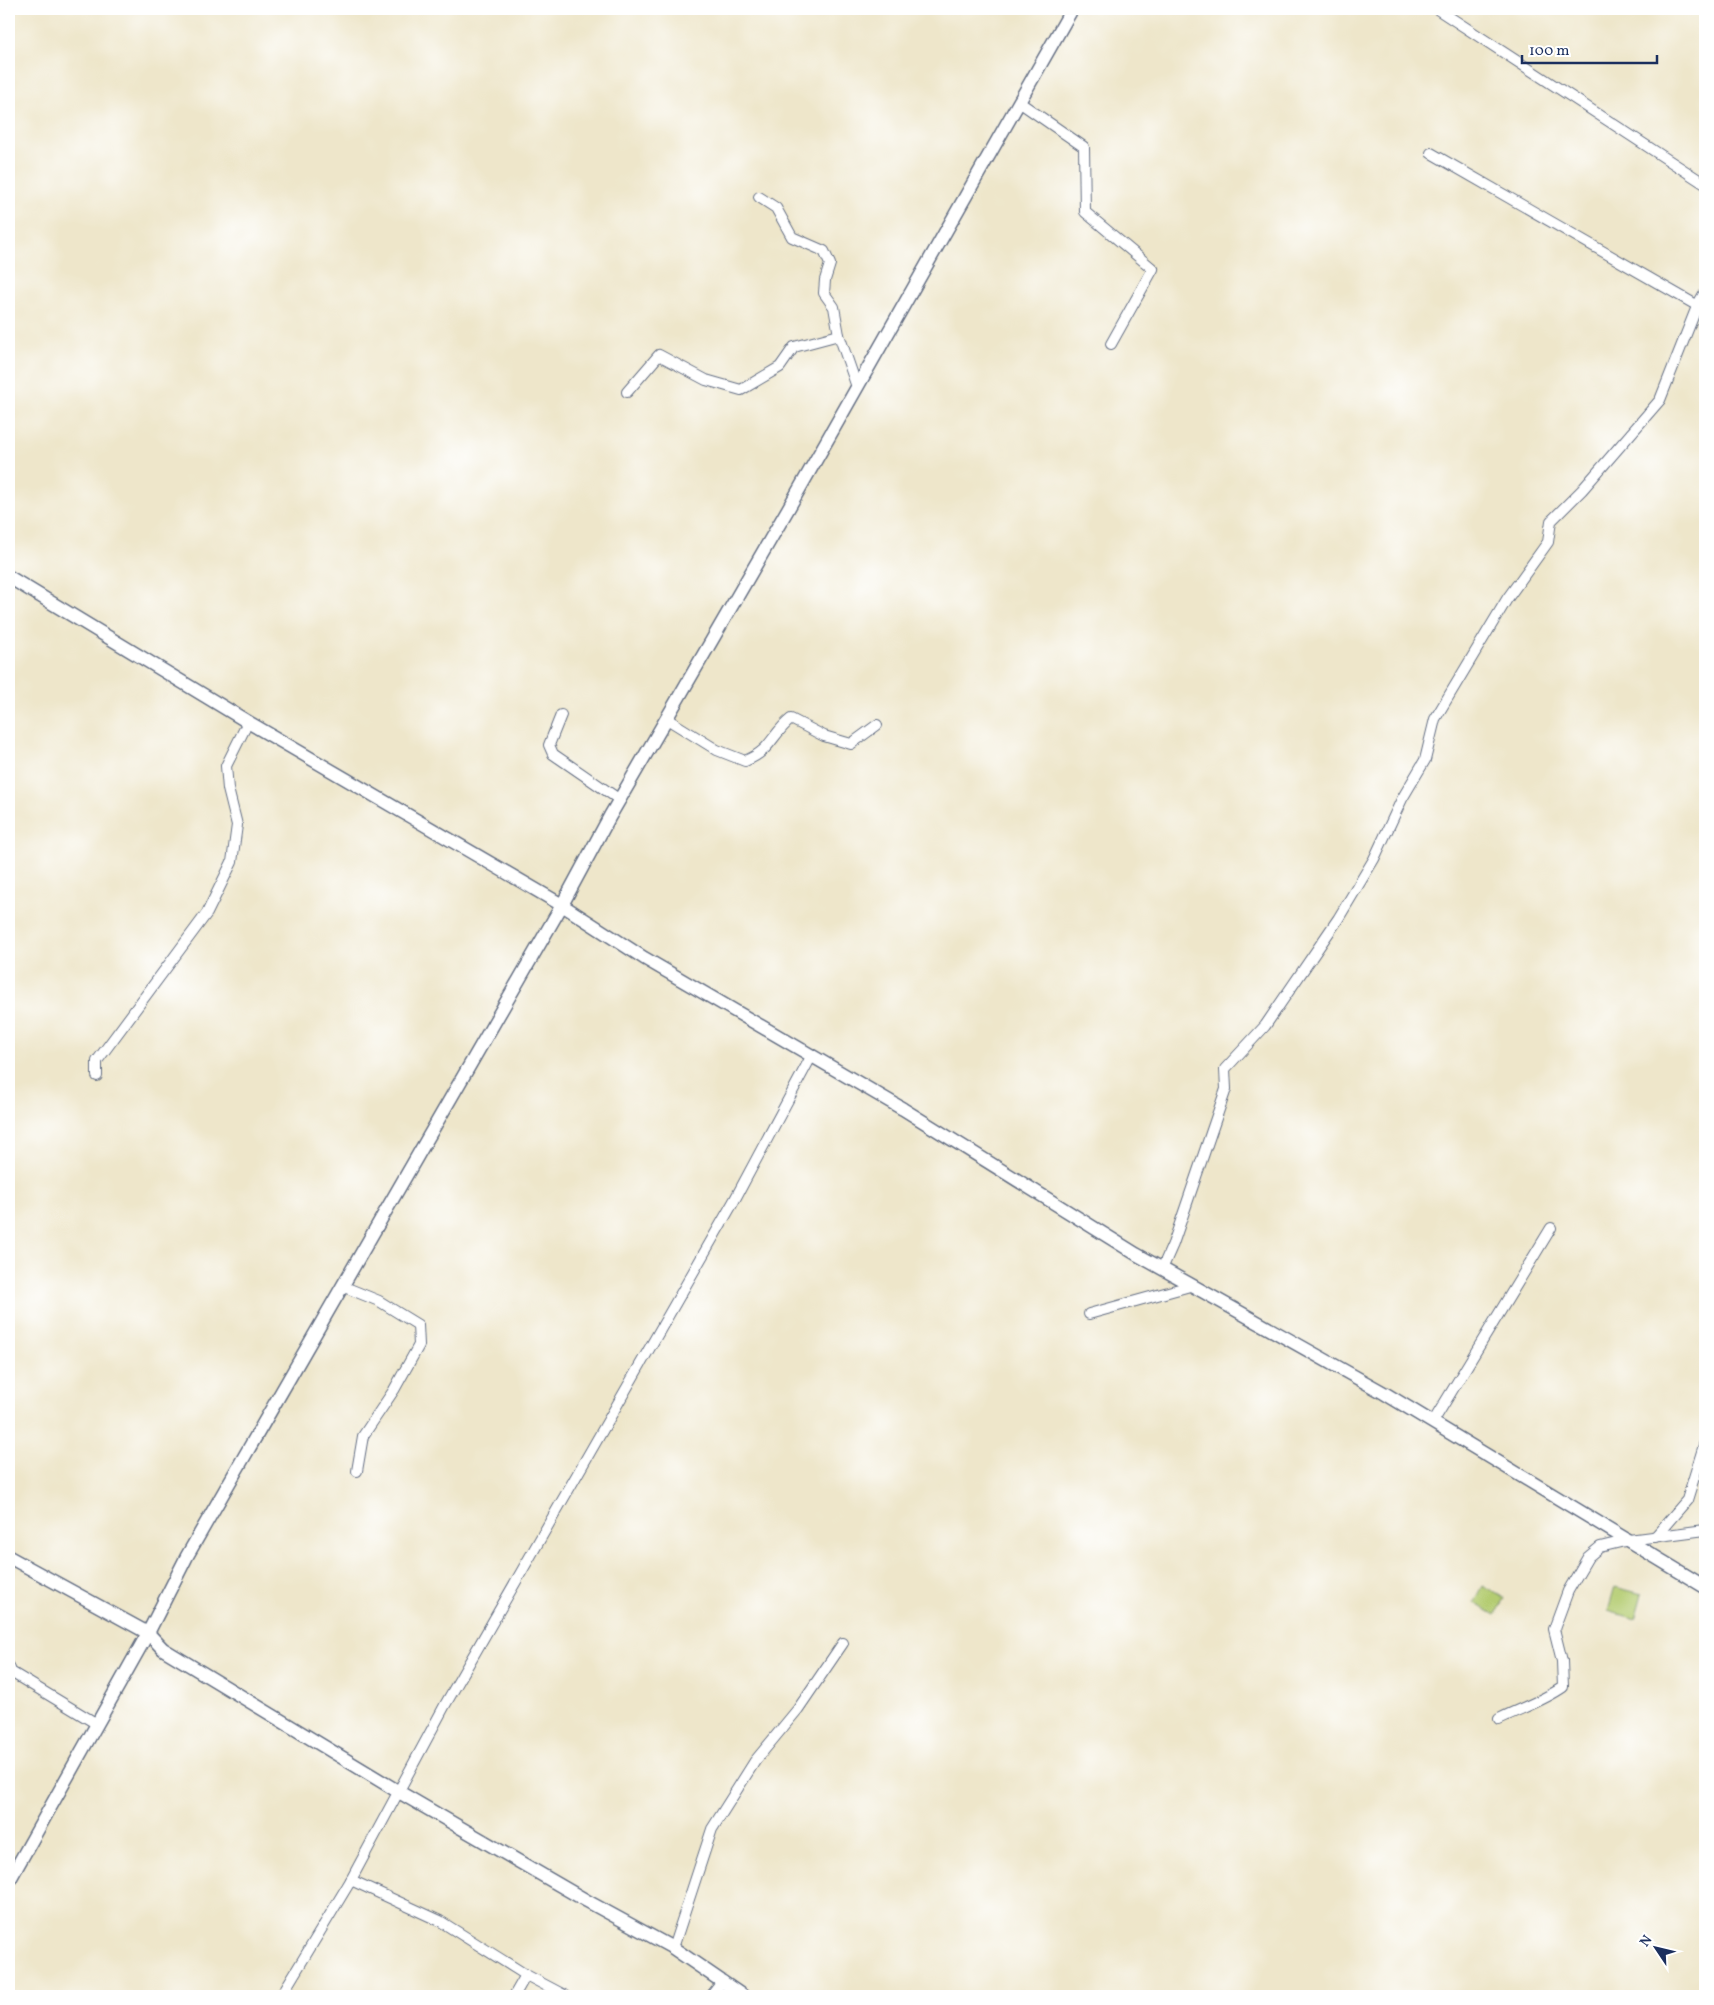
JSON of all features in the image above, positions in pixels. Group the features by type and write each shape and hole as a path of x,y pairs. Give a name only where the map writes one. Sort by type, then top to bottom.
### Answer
{"street":[{"path":"9,1880 148,1633 187,1556 562,905 620,800 1072,9"},
{"path":"1437,9 1705,184"},
{"path":"1019,102 1084,147 1085,212 1153,269 1111,344"},
{"path":"1431,153 1702,307"},
{"path":"758,197 776,208 792,237 824,250 830,264 825,280 824,293 834,307 840,335 856,387"},
{"path":"1162,1269 1173,1244 1226,1088 1226,1069 1265,1026 1338,919 1374,859 1402,799 1425,760 1435,719 1507,599 1548,542 1551,521 1582,490 1660,400 1702,307 1705,292"},
{"path":"628,392 659,355 706,380 741,390 780,367 794,348 840,335"},
{"path":"9,577 248,722 562,905 644,958 812,1055 1190,1286 1433,1422 1705,1587"},
{"path":"562,715 549,745 553,754 620,800"},
{"path":"667,718 717,750 745,761 757,756 769,746 781,727 791,720 824,736 851,744 877,725"},
{"path":"97,1076 97,1061 207,912 232,862 237,825 228,790 226,766 248,722"},
{"path":"281,1996 351,1880 445,1704 734,1201 812,1055"},
{"path":"1433,1422 1551,1228"},
{"path":"342,1286 379,1301 418,1324 419,1345 394,1390 363,1436 357,1471"},
{"path":"1089,1314 1190,1286"},
{"path":"1654,1537 1687,1500 1705,1442"},
{"path":"1499,1719 1542,1701 1563,1687 1562,1662 1554,1629 1568,1591 1583,1564 1594,1551 1600,1546 1629,1540 1705,1530"},
{"path":"9,1557 148,1633 163,1649 399,1792 587,1901 673,1948 743,1996"},
{"path":"673,1948 712,1829 755,1761 798,1709 843,1643"},
{"path":"10,1671 97,1724"},
{"path":"351,1880 440,1921 526,1974 566,1996"},
{"path":"514,1996 526,1974"},
{"path":"711,1996 723,1981"}],"green space":[{"path":"1483,1586 1504,1598 1495,1615 1474,1603"},
{"path":"1615,1587 1642,1594 1635,1619 1608,1611"}]}
